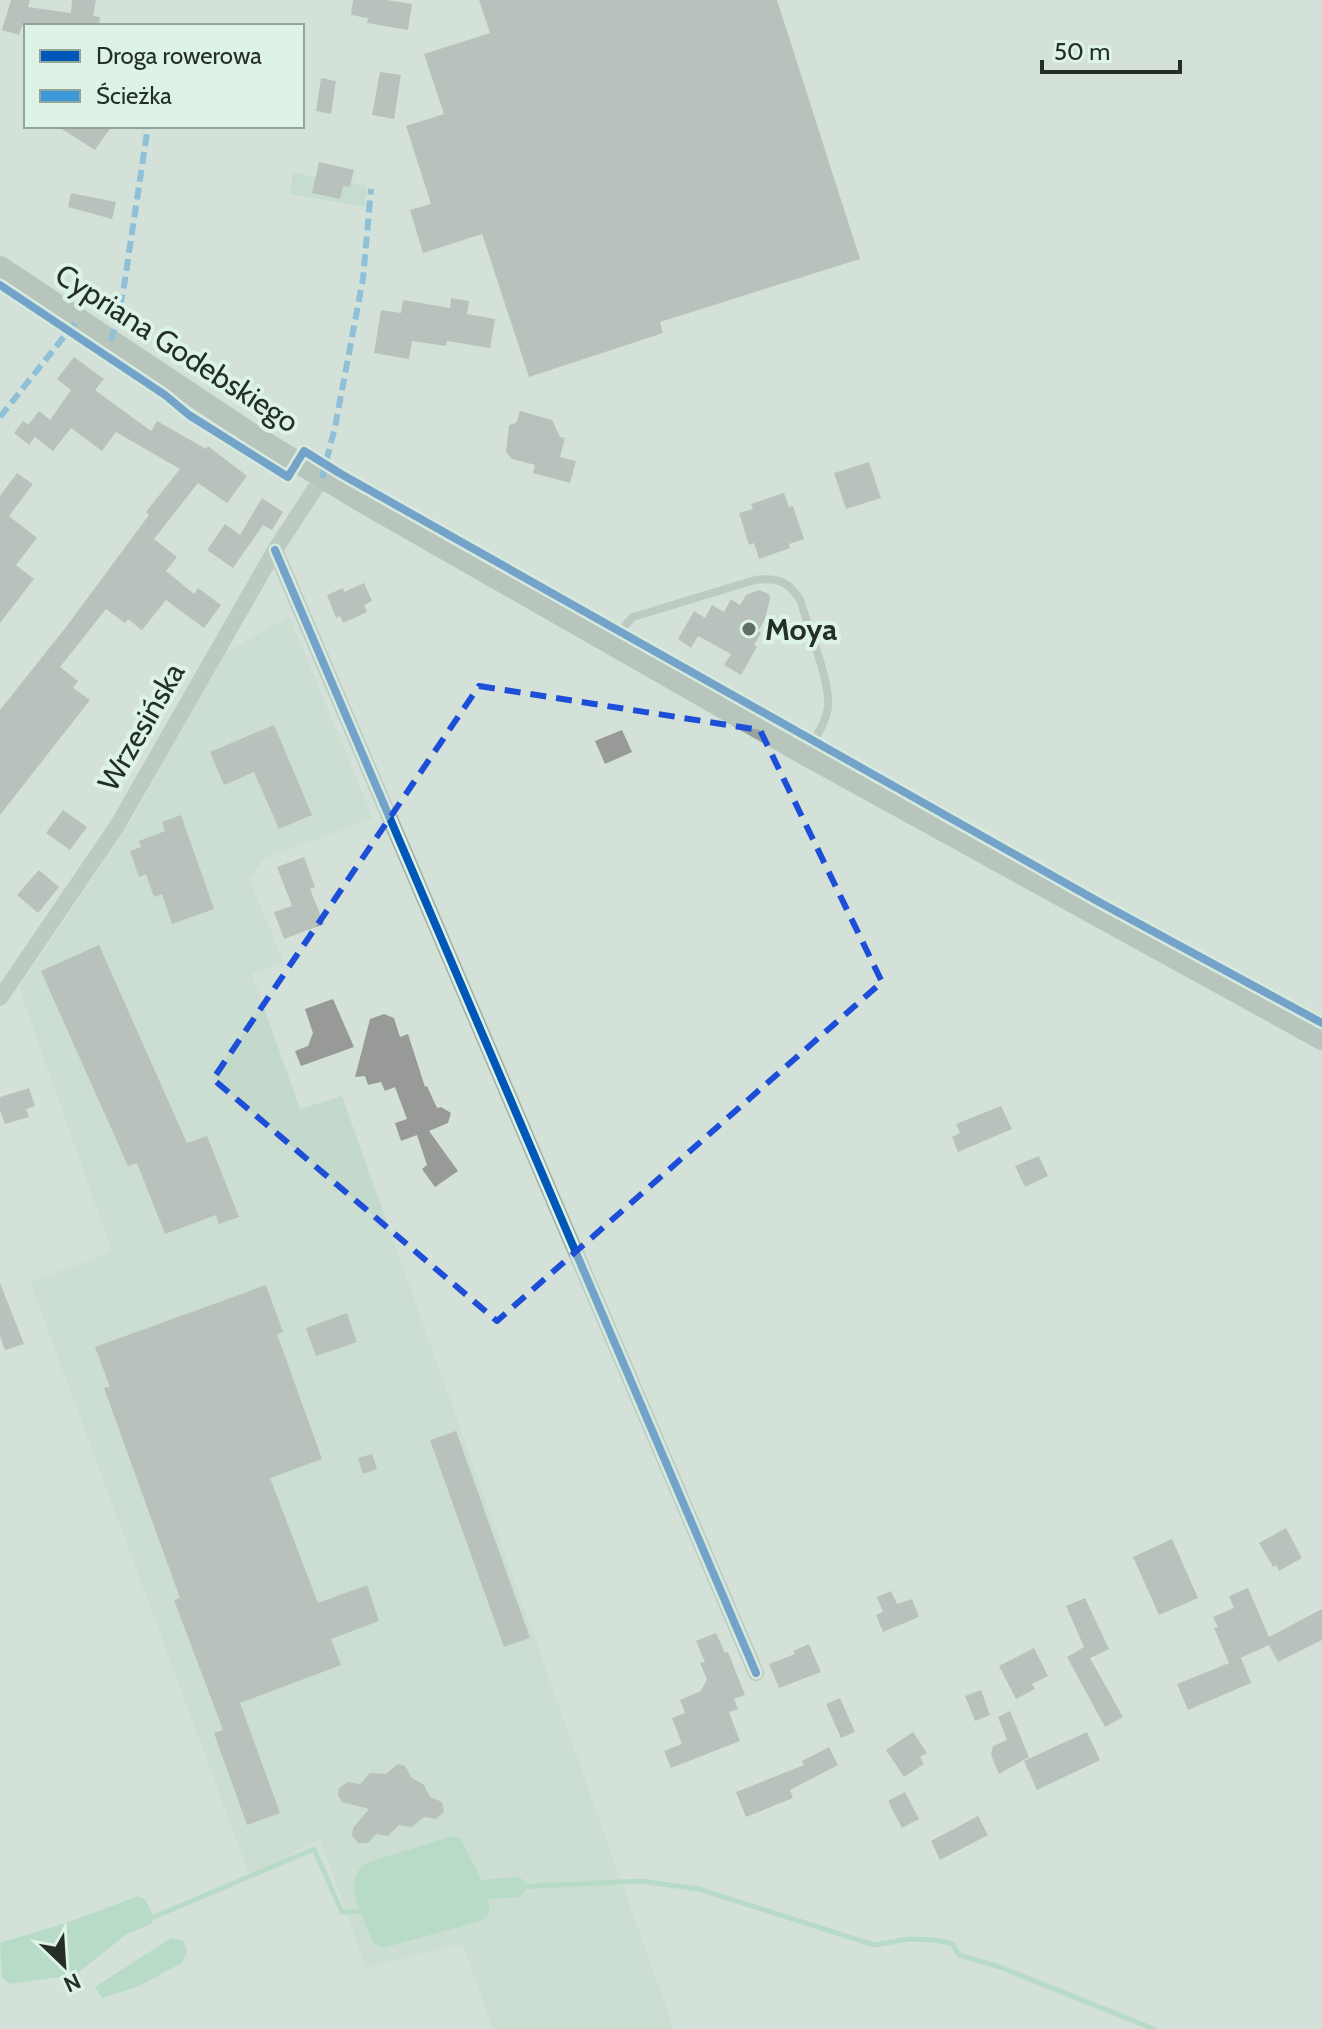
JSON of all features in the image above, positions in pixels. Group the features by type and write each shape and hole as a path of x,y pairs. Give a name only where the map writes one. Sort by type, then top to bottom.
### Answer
{"main road":[{"name":"Cypriana Godebskiego","path":"0,267 322,478 806,755 1322,1039"}],"street":[{"name":"Wrzesińska","path":"0,998 117,826 275,550 322,478"},
{"path":"275,550 756,1673"}],"lane":[{"path":"613,645 619,632 633,617 755,580 773,578 786,582 801,602 826,687 828,705 825,717 806,755"}],"highlighted area":[{"path":"479,686 760,730 882,982 497,1321 213,1079"}],"shaded area":[{"path":"293,173 316,177 340,199 343,186 350,187 351,183 366,186 365,207 290,194"},
{"path":"289,616 373,818 263,859 250,881 284,962 252,974 300,1109 342,1096 674,2029 493,2029 462,1944 366,1968 320,1839 250,1877 30,1282 112,1252 19,988 132,819 223,654"},
{"path":"453,1836 460,1839 483,1885 489,1904 487,1916 480,1921 383,1948 374,1943 356,1902 354,1891 358,1871 366,1863"},
{"path":"138,1896 145,1899 154,1917 151,1924 127,1934 75,1975 10,1984 2,1977 0,1943"},
{"path":"171,1938 183,1941 187,1951 182,1963 137,1987 102,1998 95,1987"}],"building":[{"path":"11,0 30,0 28,7 71,13 72,0 96,0 93,16 100,17 99,24 24,24 19,35 2,30"},
{"path":"353,0 412,4 408,30 367,23 368,18 351,15"},
{"path":"479,0 777,0 860,259 660,322 663,333 529,377 482,234 423,253 410,210 431,204 406,126 444,114 424,54 490,33"},
{"path":"380,72 401,75 394,119 372,115"},
{"path":"321,78 336,81 331,114 316,111"},
{"path":"60,128 111,128 95,150"},
{"path":"319,162 354,170 350,187 343,186 340,199 312,193"},
{"path":"71,193 116,202 112,219 68,207"},
{"path":"451,298 469,301 467,314 495,319 490,348 447,341 446,346 412,341 409,359 374,353 381,310 401,313 403,300 450,308"},
{"path":"74,357 104,379 95,390 151,431 157,421 206,449 208,446 247,476 227,503 198,483 154,539 177,557 166,571 194,594 198,588 221,605 204,628 166,600 142,630 128,619 125,623 106,609 60,667 78,681 73,688 90,700 0,815 0,710 66,627 149,515 146,512 180,469 116,432 102,451 71,428 53,451 35,437 29,445 14,433 23,421 28,425 39,411 50,420 71,390 57,379"},
{"path":"520,411 552,420 560,437 565,438 560,457 576,461 570,483 533,473 535,465 512,459 506,452 509,425 516,423"},
{"path":"869,462 881,498 846,509 834,473"},
{"path":"17,473 33,484 9,516 37,538 16,565 34,579 0,623 0,496"},
{"path":"784,493 789,507 793,506 804,539 789,544 790,548 759,559 754,543 749,545 739,513 753,509 751,504"},
{"path":"262,498 283,512 272,530 263,525 233,568 207,550 225,524 240,535"},
{"path":"364,583 372,601 364,605 367,612 343,623 340,616 336,618 327,595"},
{"path":"759,590 769,594 770,599 758,631 761,633 754,645 757,647 741,675 724,665 731,654 698,636 691,648 678,639 694,611 705,618 712,605 724,612 731,599 740,605 746,595"},
{"path":"274,725 312,815 279,829 254,772 224,785 210,752"},
{"path":"622,730 632,752 605,764 595,741"},
{"path":"63,810 87,827 70,850 46,833"},
{"path":"181,815 214,909 172,924 162,894 154,897 146,874 139,877 130,851 141,847 139,841 165,831 162,822"},
{"path":"304,857 315,887 310,889 324,924 284,939 274,912 292,906 277,867"},
{"path":"39,870 59,887 38,913 17,895"},
{"path":"99,945 187,1143 207,1136 239,1217 219,1224 216,1215 165,1234 137,1163 128,1166 41,971"},
{"path":"333,999 354,1047 301,1066 295,1051 308,1046 313,1033 305,1009"},
{"path":"384,1014 394,1018 400,1037 408,1034 425,1087 437,1108 451,1113 448,1123 429,1131 458,1171 435,1187 422,1169 427,1165 417,1135 401,1141 395,1123 407,1119 395,1087 385,1091 381,1082 368,1085 365,1076 355,1077 370,1019"},
{"path":"29,1088 35,1106 26,1109 29,1117 5,1124 0,1097"},
{"path":"1001,1106 1012,1129 958,1152 952,1137 960,1133 956,1124"},
{"path":"1039,1156 1048,1176 1025,1187 1015,1166"},
{"path":"0,1283 24,1344 5,1350 0,1336"},
{"path":"266,1285 283,1332 277,1334 322,1459 270,1478 318,1603 367,1585 379,1621 331,1639 341,1665 240,1703 280,1813 247,1825 214,1733 223,1730 174,1600 180,1598 104,1388 110,1387 95,1347"},
{"path":"347,1313 357,1342 316,1356 306,1328"},
{"path":"456,1431 530,1638 504,1647 430,1440"},
{"path":"372,1454 377,1469 363,1474 358,1458"},
{"path":"1286,1528 1302,1558 1279,1571 1276,1565 1273,1567 1259,1543"},
{"path":"1172,1539 1198,1598 1159,1615 1133,1557"},
{"path":"1248,1588 1269,1637 1322,1609 1322,1640 1278,1662 1269,1645 1236,1660 1241,1658 1251,1683 1188,1710 1177,1684 1229,1663 1214,1628 1218,1627 1213,1617 1234,1608 1229,1596"},
{"path":"891,1591 897,1604 912,1599 919,1617 883,1632 876,1615 883,1612 877,1597"},
{"path":"1085,1598 1109,1649 1090,1658 1123,1717 1105,1727 1067,1657 1084,1647 1066,1606"},
{"path":"716,1633 725,1653 728,1652 745,1695 734,1699 738,1709 729,1712 740,1741 671,1768 664,1751 682,1744 672,1718 685,1713 680,1700 701,1691 707,1679 700,1663 705,1662 696,1641"},
{"path":"809,1644 821,1672 779,1688 769,1664 795,1654 793,1651"},
{"path":"1034,1648 1048,1676 1032,1684 1035,1689 1016,1699 999,1666"},
{"path":"981,1690 990,1715 975,1721 965,1696"},
{"path":"840,1698 855,1732 841,1738 826,1704"},
{"path":"1010,1711 1029,1757 999,1774 991,1755 993,1746 1007,1740 998,1717"},
{"path":"913,1732 927,1753 920,1757 924,1764 904,1777 886,1750"},
{"path":"1087,1732 1100,1760 1037,1790 1024,1761"},
{"path":"829,1747 838,1765 790,1790 793,1798 746,1817 736,1792 804,1765 802,1761"},
{"path":"398,1764 405,1766 412,1778 424,1785 430,1797 442,1802 444,1812 436,1819 424,1817 412,1827 399,1825 388,1836 376,1834 368,1843 358,1843 352,1835 353,1828 369,1809 342,1802 338,1795 339,1788 348,1782 360,1784 370,1773 386,1774"},
{"path":"905,1792 919,1819 902,1828 888,1801"},
{"path":"978,1816 988,1835 940,1860 931,1841"}],"waterway":[{"path":"154,1917 314,1849 342,1912 360,1911"},
{"path":"516,1887 640,1881 699,1889 874,1945 909,1939 953,1944 959,1955 1000,1967 1154,2029"},
{"path":"484,1890 516,1887"}],"marked path":[{"path":"111,341 123,293 148,128"},
{"path":"322,478 335,427 363,279 371,189"},
{"path":"0,417 78,319"}],"cycle path":[{"path":"0,285 165,395 189,415 288,477 304,451 1099,902 1322,1023"},
{"path":"275,550 756,1673"}],"place":[{"name":"Moya","path":"749,629"}]}
